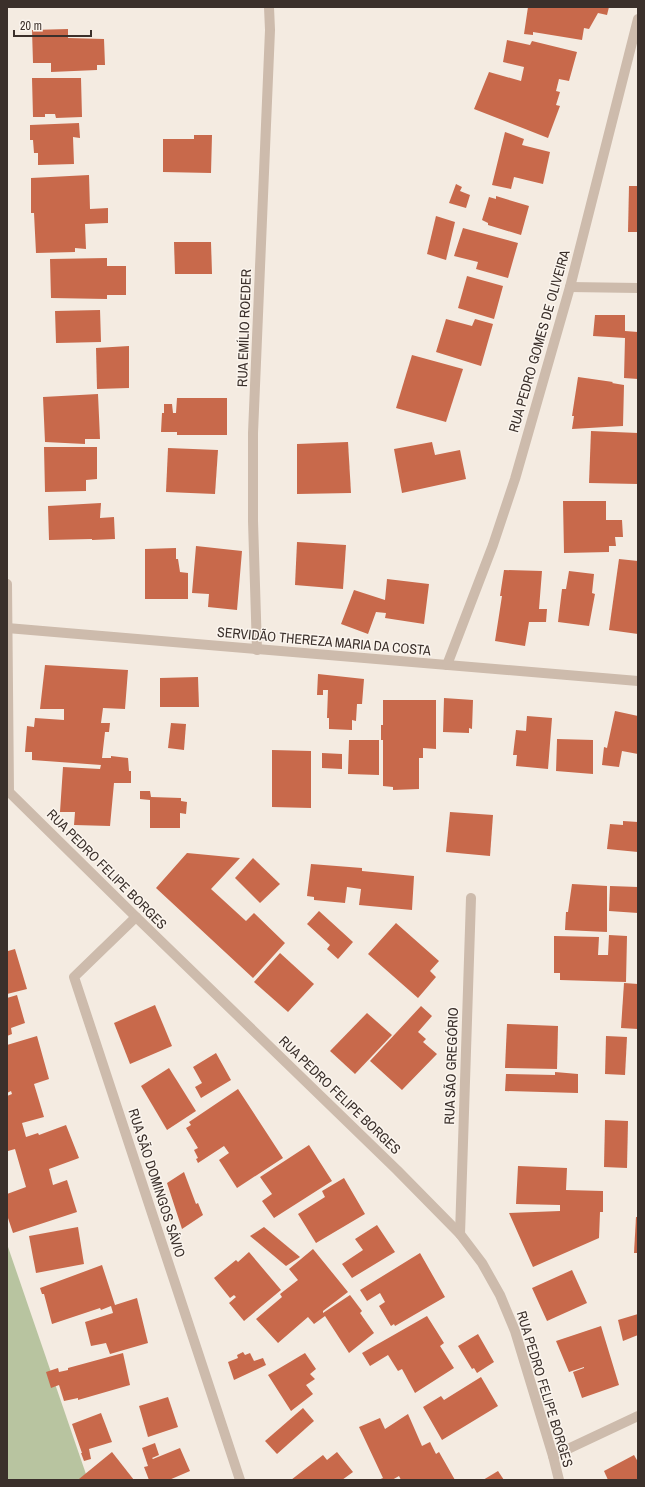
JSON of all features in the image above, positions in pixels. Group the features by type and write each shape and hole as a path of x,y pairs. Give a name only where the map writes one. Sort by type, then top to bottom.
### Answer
{"street":[{"name":"RUA EMÍLIO ROEDER","path":"257,650 253,521 253,433 270,30 269,7"},
{"name":"RUA PEDRO GOMES DE OLIVEIRA","path":"447,665 493,545 515,479 570,287 638,19"},
{"path":"570,287 638,288"},
{"path":"7,584 8,790"},
{"name":"SERVIDÃO THEREZA MARIA DA COSTA","path":"7,628 638,681"},
{"name":"RUA PEDRO FELIPE BORGES","path":"8,790 136,917 397,1170 460,1234 482,1263 500,1295 515,1331 559,1480"},
{"name":"RUA SÃO GREGÓRIO","path":"460,1234 471,898"},
{"name":"RUA SÃO DOMINGOS SÁVIO","path":"136,917 74,977 240,1480"},
{"path":"553,1456 638,1416"}],"green space":[{"path":"7,1244 88,1480 7,1480"}],"building":[{"path":"528,7 609,7 607,15 598,13 589,29 584,28 582,40 533,32 533,35 524,34"},
{"path":"68,29 68,38 104,39 105,65 97,65 97,70 51,72 51,63 33,63 32,30"},
{"path":"507,40 530,45 532,41 577,52 569,81 559,79 556,91 560,92 556,105 560,106 548,138 474,109 489,72 521,81 524,67 503,62"},
{"path":"32,78 81,78 82,117 56,118 55,114 45,114 45,117 33,117"},
{"path":"79,123 80,138 73,137 74,164 38,165 38,153 34,153 33,140 30,140 30,125"},
{"path":"505,132 524,139 522,145 550,152 543,184 514,177 511,189 492,185"},
{"path":"194,135 212,135 211,173 163,172 163,139 194,139"},
{"path":"89,175 90,209 108,208 108,223 85,224 86,249 75,248 75,252 36,253 34,213 31,213 31,178"},
{"path":"456,184 462,187 460,191 470,195 466,208 449,203"},
{"path":"629,186 638,186 638,232 628,232"},
{"path":"496,196 529,206 521,235 488,225 488,223 482,220 489,197 496,199"},
{"path":"436,216 455,222 446,260 427,254"},
{"path":"463,228 518,243 508,278 476,269 478,262 454,256"},
{"path":"174,242 211,242 212,274 175,274"},
{"path":"107,258 107,266 126,266 126,295 107,295 107,299 51,298 50,259"},
{"path":"467,276 503,286 494,319 458,308"},
{"path":"100,310 101,342 56,343 55,311"},
{"path":"595,315 625,315 625,331 638,332 638,379 624,378 625,338 593,336"},
{"path":"446,319 472,326 475,319 493,324 481,366 436,352"},
{"path":"129,346 129,388 97,389 96,348"},
{"path":"412,355 463,369 446,422 396,408"},
{"path":"578,377 624,385 623,426 572,429 574,416 572,416"},
{"path":"98,394 100,439 85,439 85,444 45,442 43,397"},
{"path":"177,398 227,398 227,435 177,435 177,432 161,432 164,404 172,404 173,413 176,413"},
{"path":"591,431 638,433 638,484 589,483"},
{"path":"348,442 351,493 297,494 297,444"},
{"path":"432,442 435,455 460,450 466,479 402,493 394,449"},
{"path":"44,447 97,447 97,479 86,480 86,491 45,492"},
{"path":"168,448 218,450 215,494 166,492"},
{"path":"563,501 606,501 606,520 622,520 623,537 615,537 616,546 609,546 609,552 564,553"},
{"path":"101,503 100,518 114,517 115,539 49,540 48,506"},
{"path":"297,542 346,545 343,589 295,585"},
{"path":"196,546 242,551 237,610 208,607 209,594 192,593"},
{"path":"176,548 176,559 178,559 180,572 188,573 188,599 145,599 145,549"},
{"path":"619,559 638,561 638,634 609,630"},
{"path":"504,570 542,571 539,609 547,609 546,622 529,622 525,646 495,641 502,596 500,596"},
{"path":"569,571 594,574 592,593 595,594 589,626 558,622 562,589 566,589"},
{"path":"387,579 429,584 424,624 385,618 386,613 376,612 368,634 341,624 354,590 385,600"},
{"path":"45,665 128,670 125,709 103,708 101,723 110,723 109,732 105,732 102,758 111,758 111,756 128,758 129,771 131,771 131,783 114,783 110,826 74,825 75,812 60,812 63,767 100,769 101,765 32,760 32,752 25,752 27,726 34,727 35,718 64,720 64,709 40,709"},
{"path":"318,674 364,679 362,704 357,704 356,721 352,720 352,730 329,729 329,718 327,718 328,690 323,690 323,695 317,695"},
{"path":"198,677 199,707 160,707 160,678"},
{"path":"444,698 473,700 472,729 469,728 469,733 443,732"},
{"path":"383,700 436,700 436,749 423,748 423,758 419,758 419,789 393,790 393,787 383,786 383,740 381,740 381,725 383,725"},
{"path":"615,711 638,716 638,754 622,751 619,767 602,765 604,747 607,748"},
{"path":"527,716 552,718 548,769 516,766 517,755 513,755 516,730 526,731"},
{"path":"171,723 186,724 184,750 168,748"},
{"path":"557,739 593,740 593,774 556,771"},
{"path":"349,740 379,740 379,775 348,774"},
{"path":"272,750 311,751 311,808 272,807"},
{"path":"322,753 342,754 342,769 322,768"},
{"path":"140,791 150,791 151,797 181,798 181,801 187,802 186,814 180,813 180,828 150,828 150,800 140,799"},
{"path":"450,812 493,815 490,856 446,852"},
{"path":"623,821 638,822 638,852 607,849 610,824 623,825"},
{"path":"187,853 240,858 211,889 246,921 254,913 285,943 253,978 156,888"},
{"path":"253,858 280,884 260,903 235,878"},
{"path":"311,864 362,868 362,871 414,876 412,910 359,905 361,889 347,887 345,903 314,900 314,897 307,896"},
{"path":"572,884 607,886 607,932 565,930 566,912 568,912"},
{"path":"610,886 638,887 638,913 609,911"},
{"path":"319,911 353,942 338,959 327,949 330,945 307,924"},
{"path":"396,923 439,961 430,971 436,977 418,998 368,954"},
{"path":"609,935 627,936 626,982 560,980 560,973 554,973 554,936 599,937 598,955 608,955"},
{"path":"7,948 8,951 15,949 27,989 7,994"},
{"path":"280,953 314,984 288,1012 254,982"},
{"path":"624,983 638,984 638,1029 621,1028"},
{"path":"17,995 25,1023 11,1028 12,1034 7,1036 7,998"},
{"path":"155,1005 172,1046 130,1064 114,1023"},
{"path":"421,1006 432,1016 418,1032 426,1039 423,1042 437,1054 402,1090 370,1061"},
{"path":"367,1013 392,1035 355,1074 330,1051"},
{"path":"507,1024 558,1026 557,1069 505,1068"},
{"path":"37,1036 49,1079 34,1084 44,1117 22,1123 26,1137 38,1133 39,1135 66,1125 79,1158 49,1169 53,1185 67,1180 77,1212 13,1233 7,1215 7,1194 26,1187 15,1149 8,1151 7,1149 7,1096 12,1094 11,1091 7,1093 7,1045"},
{"path":"606,1036 627,1037 625,1075 605,1074"},
{"path":"216,1053 231,1080 201,1098 195,1087 202,1083 193,1067"},
{"path":"169,1068 196,1111 167,1130 141,1086"},
{"path":"555,1072 578,1074 578,1093 505,1091 506,1074 555,1075"},
{"path":"238,1089 283,1158 237,1188 219,1160 229,1153 224,1146 198,1163 196,1159 198,1158 194,1150 198,1148 186,1128 191,1125 189,1122"},
{"path":"605,1120 628,1121 627,1168 604,1167"},
{"path":"309,1145 332,1181 274,1218 262,1201 272,1194 260,1177"},
{"path":"518,1166 567,1168 566,1190 603,1191 603,1212 600,1212 599,1238 533,1267 509,1213 560,1211 560,1205 516,1204"},
{"path":"184,1172 196,1204 198,1203 203,1215 182,1229 167,1183"},
{"path":"344,1178 365,1214 316,1243 298,1214 325,1197 322,1191"},
{"path":"636,1217 638,1217 638,1253 634,1253"},
{"path":"377,1225 395,1252 352,1278 342,1264 363,1250 355,1239"},
{"path":"78,1227 84,1264 36,1273 29,1236"},
{"path":"264,1227 300,1257 286,1266 250,1236"},
{"path":"313,1249 348,1292 323,1311 323,1313 350,1295 362,1311 360,1313 374,1333 349,1353 325,1316 314,1324 308,1317 278,1343 256,1319 282,1297 280,1294 298,1280 289,1269"},
{"path":"249,1252 281,1290 244,1321 229,1303 236,1297 234,1295 230,1298 214,1278 236,1260 238,1262"},
{"path":"420,1253 445,1297 395,1326 394,1324 391,1326 379,1306 385,1302 380,1293 367,1301 360,1290"},
{"path":"102,1265 115,1305 137,1298 148,1343 110,1354 106,1343 91,1346 85,1322 113,1313 111,1306 101,1310 100,1308 52,1324 44,1294 42,1294 40,1288"},
{"path":"572,1270 587,1303 547,1321 532,1288"},
{"path":"638,1314 638,1335 623,1341 618,1320"},
{"path":"427,1316 444,1343 440,1346 454,1368 415,1393 402,1369 398,1371 388,1355 370,1366 362,1353"},
{"path":"601,1326 619,1385 582,1398 573,1372 584,1367 569,1372 556,1341"},
{"path":"478,1334 494,1362 477,1373 474,1368 472,1369 458,1346"},
{"path":"243,1352 245,1355 250,1353 254,1361 263,1358 266,1365 234,1380 228,1362 238,1358 237,1355"},
{"path":"123,1353 130,1385 78,1400 78,1398 64,1401 59,1385 51,1388 46,1372 58,1368 59,1372 68,1370 68,1368"},
{"path":"305,1353 316,1369 310,1374 315,1379 306,1385 313,1394 291,1411 268,1375"},
{"path":"481,1377 498,1406 442,1440 423,1407 441,1396 444,1400"},
{"path":"168,1397 178,1427 148,1437 139,1406"},
{"path":"303,1408 314,1421 277,1454 265,1441"},
{"path":"101,1413 112,1442 89,1449 91,1459 84,1461 72,1424"},
{"path":"408,1414 422,1446 430,1442 436,1454 439,1452 455,1480 401,1480 399,1476 392,1480 378,1480 383,1478 359,1427 380,1418 385,1429"},
{"path":"155,1443 159,1455 152,1458 153,1459 180,1448 190,1471 169,1480 149,1480 144,1467 148,1466 142,1448"},
{"path":"112,1452 134,1480 79,1479"},
{"path":"337,1452 353,1472 342,1480 291,1480 323,1455 327,1460"},
{"path":"634,1455 638,1462 638,1480 608,1480 604,1471"},
{"path":"498,1471 504,1480 483,1480"}]}
